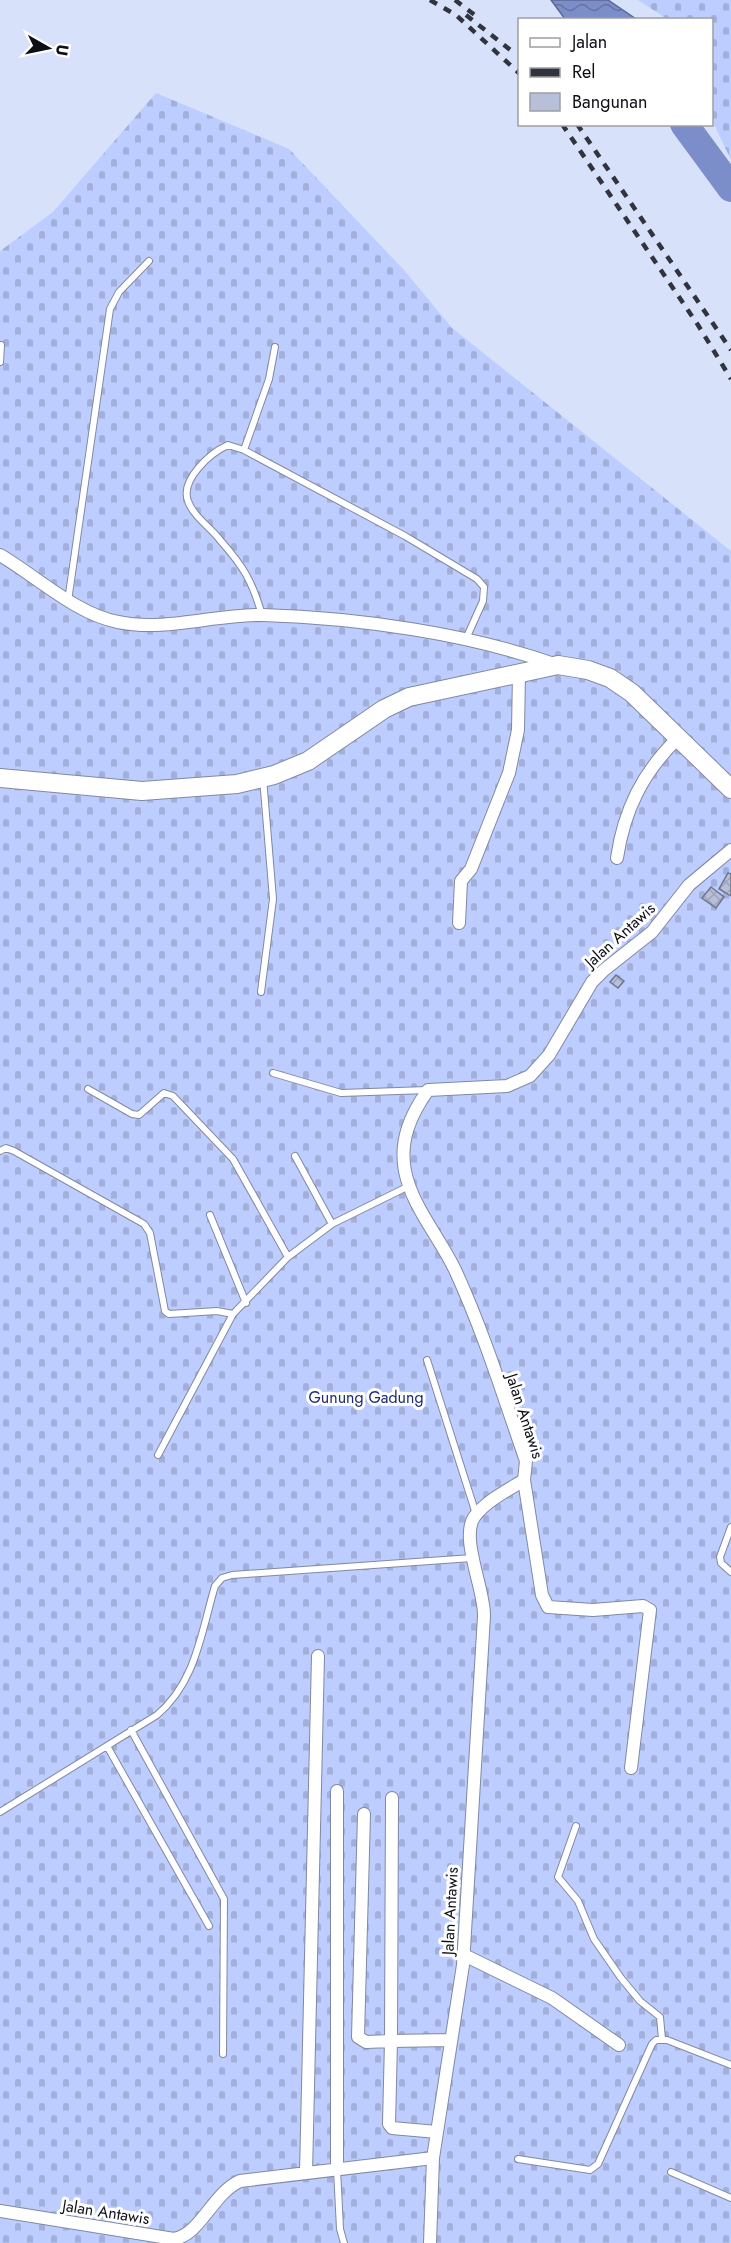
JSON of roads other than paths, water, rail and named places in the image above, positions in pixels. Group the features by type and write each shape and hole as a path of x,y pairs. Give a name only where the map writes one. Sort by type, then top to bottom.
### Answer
{"street":[{"path":"1,559 68,601 117,622 148,624 262,615 390,627 518,651 558,665 588,670 610,678 632,693 731,789"},
{"path":"0,778 142,791 237,784 263,778 308,761 384,709 410,697 558,665"},
{"path":"459,923 461,881 474,862 509,772 518,730 519,673"},
{"path":"617,858 628,809 639,787 659,756 678,738"},
{"name":"Jalan Antawis","path":"430,2243 433,2158 464,1955 484,1616 483,1593 473,1558 469,1529 476,1514 524,1480 526,1461 462,1286 409,1186 404,1159 406,1133 413,1111 428,1090 507,1086 530,1076 549,1055 592,982 652,932 689,885 731,849"},
{"path":"524,1480 542,1594 548,1607 593,1610 642,1606 650,1610 631,1767"},
{"path":"306,2173 318,1656"},
{"path":"337,2169 338,1791"},
{"path":"392,1798 389,2124 397,2130 437,2132"},
{"path":"364,1814 358,2037 366,2042 450,2040"},
{"path":"464,1955 552,1998 619,2045"},
{"name":"Jalan Antawis","path":"0,2211 149,2239 182,2238 220,2194 240,2181 433,2158"}],"lane":[{"path":"68,601 110,309 119,292 149,261"},
{"path":"0,362 1,345"},
{"path":"244,450 269,379 274,347"},
{"path":"262,615 253,584 220,540 191,507 186,496 188,484 206,461 228,446 244,450 405,536 477,579 484,587 483,602 465,641"},
{"path":"261,992 273,899 263,778"},
{"path":"273,1073 341,1093 428,1090"},
{"path":"88,1089 132,1114 139,1115 164,1093 173,1096 233,1159 288,1257"},
{"path":"0,1151 6,1149 14,1151 144,1224 150,1233 165,1311 169,1314 217,1311 233,1314"},
{"path":"295,1156 332,1224"},
{"path":"158,1455 233,1314 288,1257 332,1224 409,1186"},
{"path":"210,1215 246,1303"},
{"path":"427,1360 476,1514"},
{"path":"731,1527 720,1557 721,1563 731,1572"},
{"path":"0,1812 157,1714 179,1694 191,1670 215,1586 222,1578 232,1575 473,1558"},
{"path":"131,1730 224,1899 223,2054"},
{"path":"107,1746 209,1926"},
{"path":"576,1826 558,1876 578,1901 594,1939 621,1978 640,2001 660,2017 662,2039"},
{"path":"518,2159 590,2170 598,2164 652,2044 662,2039 731,2065"},
{"path":"337,2169 340,2229 344,2243"},
{"path":"671,2172 731,2198"}],"water":[{"path":"551,0 608,0 635,18 564,18"}],"waterway":[{"path":"685,126 731,188"}],"railway":[{"path":"430,0 456,15 518,72"},
{"path":"455,0 476,16"},
{"path":"466,15 513,52"},
{"path":"563,126 698,325 731,379"},
{"path":"578,126 731,350"}],"park label":[{"name":"Gunung Gadung","path":"366,1397"}]}
